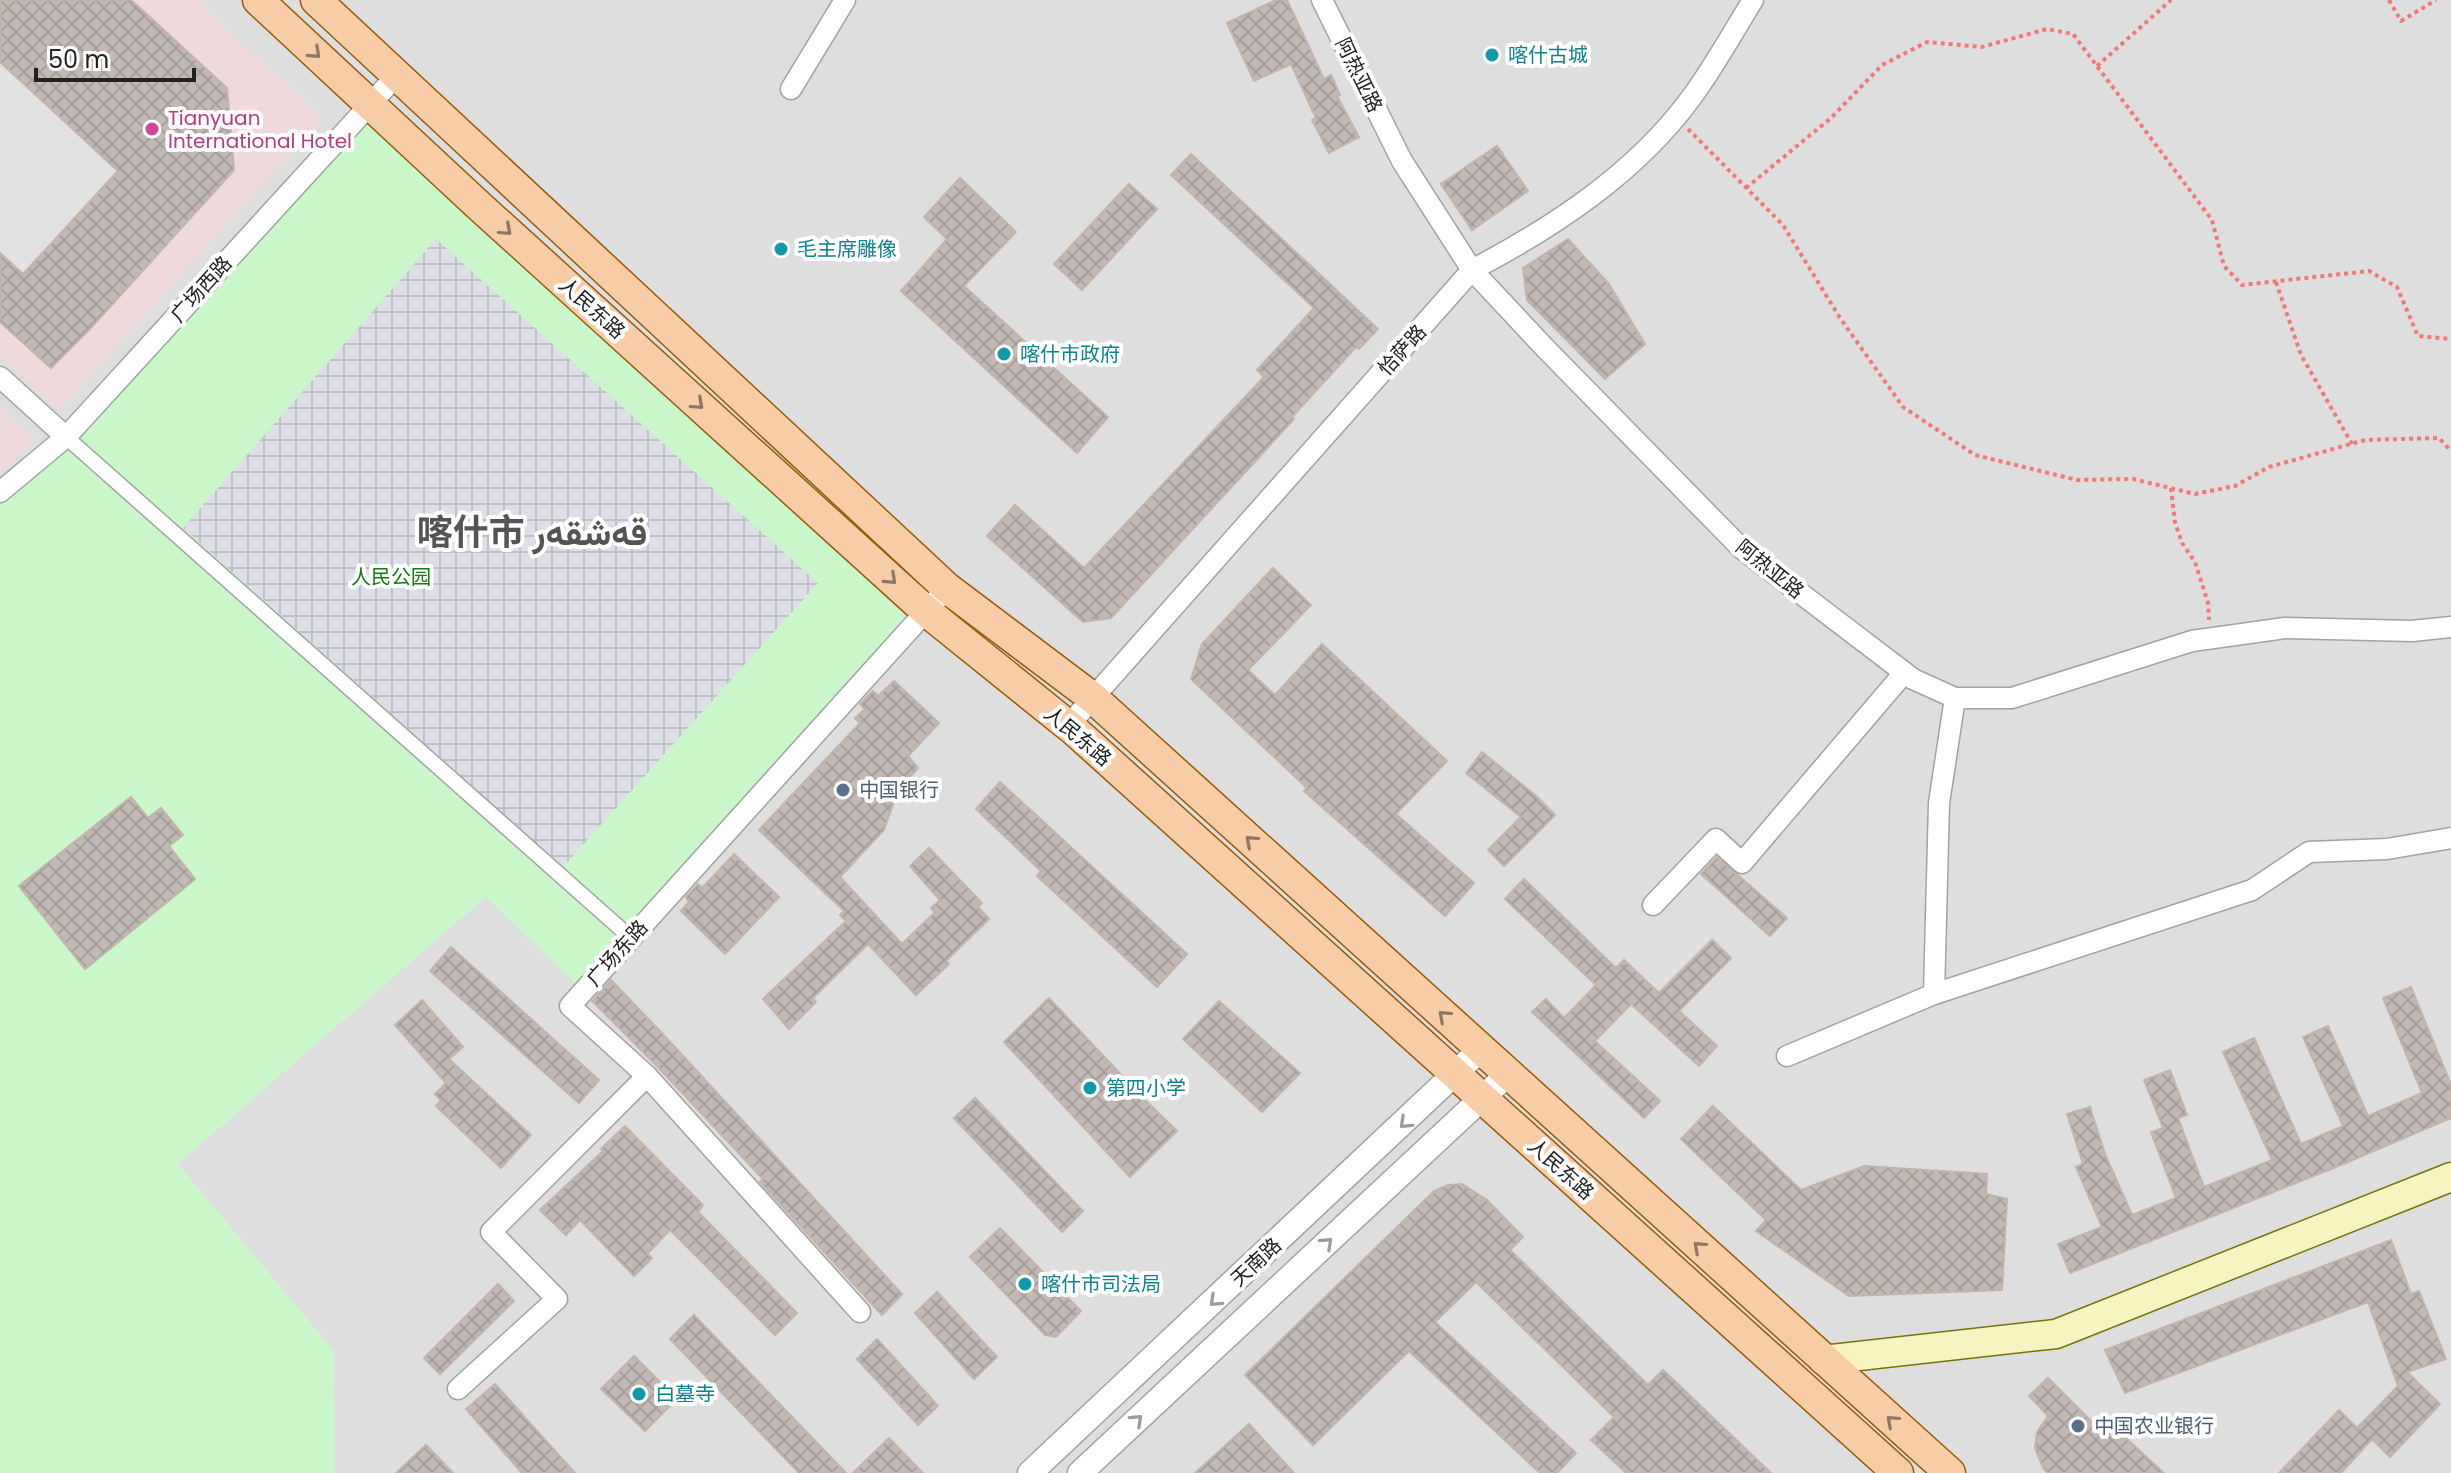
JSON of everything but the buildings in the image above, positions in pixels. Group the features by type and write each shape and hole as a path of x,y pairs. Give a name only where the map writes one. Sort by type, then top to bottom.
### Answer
{"main road":[{"name":"人民东路","path":"258,0 926,611 1068,726 1898,1473"},
{"name":"人民东路","path":"316,0 947,588 1093,698 1950,1473"},
{"path":"1823,1360 2056,1334 2451,1177"}],"street":[{"path":"791,89 845,0"},
{"name":"阿热亚路","path":"1322,0 1402,161 1472,270 1741,548 1913,679 1955,698 2012,698 2192,641 2285,628 2412,631 2451,627"},
{"name":"恰萨路","path":"1068,726 1472,270 1573,210 1638,157 1691,99 1753,0"},
{"name":"广场西路","path":"0,492 66,437 397,75"},
{"path":"0,377 631,938"},
{"name":"广场东路","path":"860,1312 647,1076 570,1006 947,588"},
{"path":"1653,905 1716,839 1742,863 1904,673"},
{"path":"1934,994 1939,803 1955,698"},
{"path":"1787,1056 1934,994 2252,890 2309,852 2387,849 2451,838"},
{"name":"天南路","path":"1030,1473 1481,1049"},
{"name":"天南路","path":"1080,1473 1508,1074"},
{"path":"458,1389 557,1299 491,1232 647,1076"}],"path":[{"path":"2097,66 2171,0"},
{"path":"2389,0 2401,21 2436,0"},
{"path":"1746,188 1831,118 1882,65 1927,42 1982,47 2047,29 2073,34 2212,220 2224,266 2242,285 2369,271 2397,287 2418,336 2451,339"},
{"path":"1675,116 1783,225 1840,318 1903,407 1975,455 2077,480 2133,479 2195,494 2235,486 2269,467 2365,440 2439,438 2451,451"},
{"path":"2276,282 2301,355 2352,444"},
{"path":"2171,488 2175,522 2182,543 2195,562 2208,603 2210,639"}],"shaded area":[{"path":"0,0 2451,0 2451,1473 0,1473"},
{"path":"0,0 195,0 323,118 59,410 0,355"},
{"path":"0,62 118,171 23,274 0,253"},
{"path":"436,239 818,583 563,867 183,528"},
{"path":"0,408 36,441 0,472"}],"green space":[{"name":"人民公园","path":"369,104 926,611 583,991 486,897 178,1164 334,1351 335,1473 0,1473 0,492"}],"place":[{"name":"喀什古城","path":"1492,55"},
{"name":"Tianyuan International Hotel","path":"152,129"},
{"name":"毛主席雕像","path":"781,249"},
{"name":"喀什市政府","path":"1004,354"},
{"name":"中国银行","path":"843,790"},
{"name":"第四小学","path":"1090,1088"},
{"name":"喀什市司法局","path":"1025,1284"},
{"name":"白墓寺","path":"639,1394"},
{"name":"中国农业银行","path":"2078,1426"}],"district":[{"name":"喀什市 قەشقەر","path":"532,532"}]}
